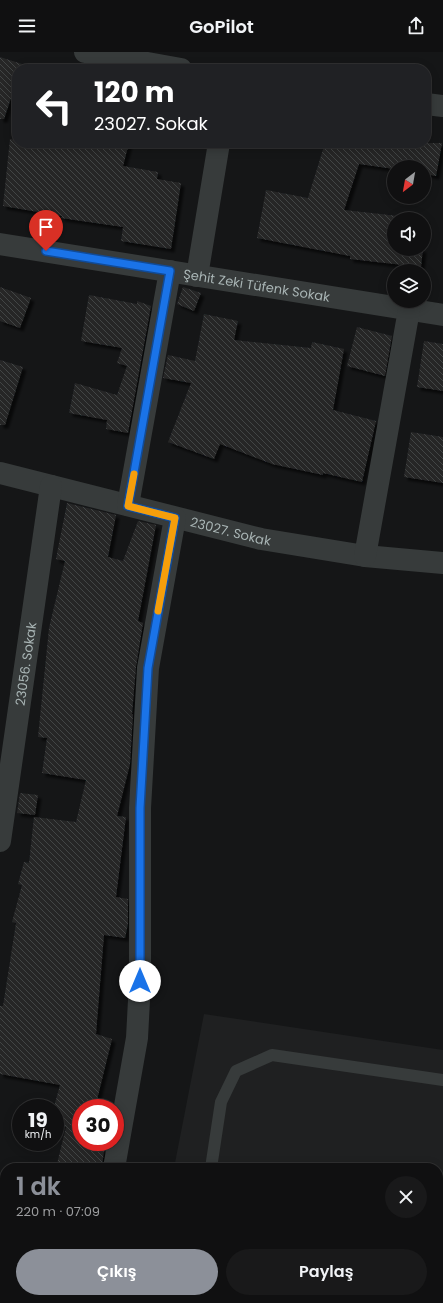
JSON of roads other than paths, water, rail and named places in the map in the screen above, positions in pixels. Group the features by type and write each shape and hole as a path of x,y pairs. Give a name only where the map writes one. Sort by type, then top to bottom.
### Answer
{"street":[{"path":"85,52 153,64"},
{"path":"431,105 443,106"},
{"path":"197,276 218,148"},
{"name":"Şehit Zeki Tüfenk Sokak","path":"0,244 443,315"},
{"path":"128,506 170,271"},
{"path":"365,556 409,310"},
{"name":"23027. Sokak","path":"0,473 261,539 365,556 443,563"},
{"name":"23056. Sokak","path":"0,841 51,486"},
{"path":"115,1163 137,1038 140,981 140,808 148,668 175,518"}],"lane":[{"path":"212,1163 221,1102 236,1071 272,1055 443,1080"}]}
